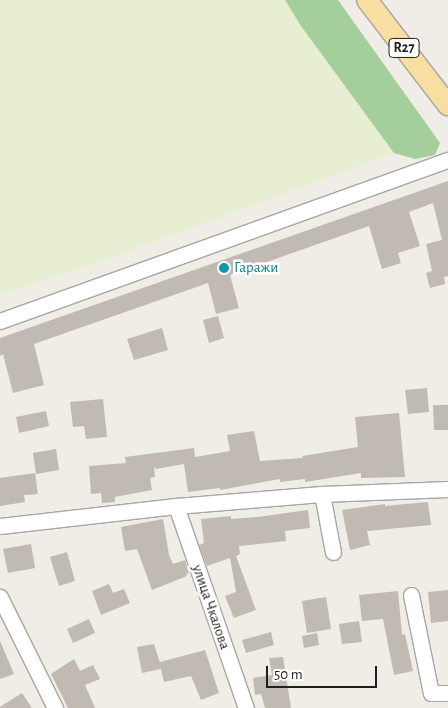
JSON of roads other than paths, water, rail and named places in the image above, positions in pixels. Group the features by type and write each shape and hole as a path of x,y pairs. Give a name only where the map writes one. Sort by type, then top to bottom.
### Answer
{"main road":[{"name":"R27","path":"367,0 446,98"}],"street":[{"path":"0,321 448,160"},
{"path":"0,526 176,506 322,494 448,489"},
{"path":"322,494 333,552"},
{"name":"улица Чкалова","path":"176,506 246,708"},
{"path":"411,595 431,694 448,693"},
{"path":"0,597 55,708"}],"place":[{"name":"Гаражи","path":"224,268"}]}
